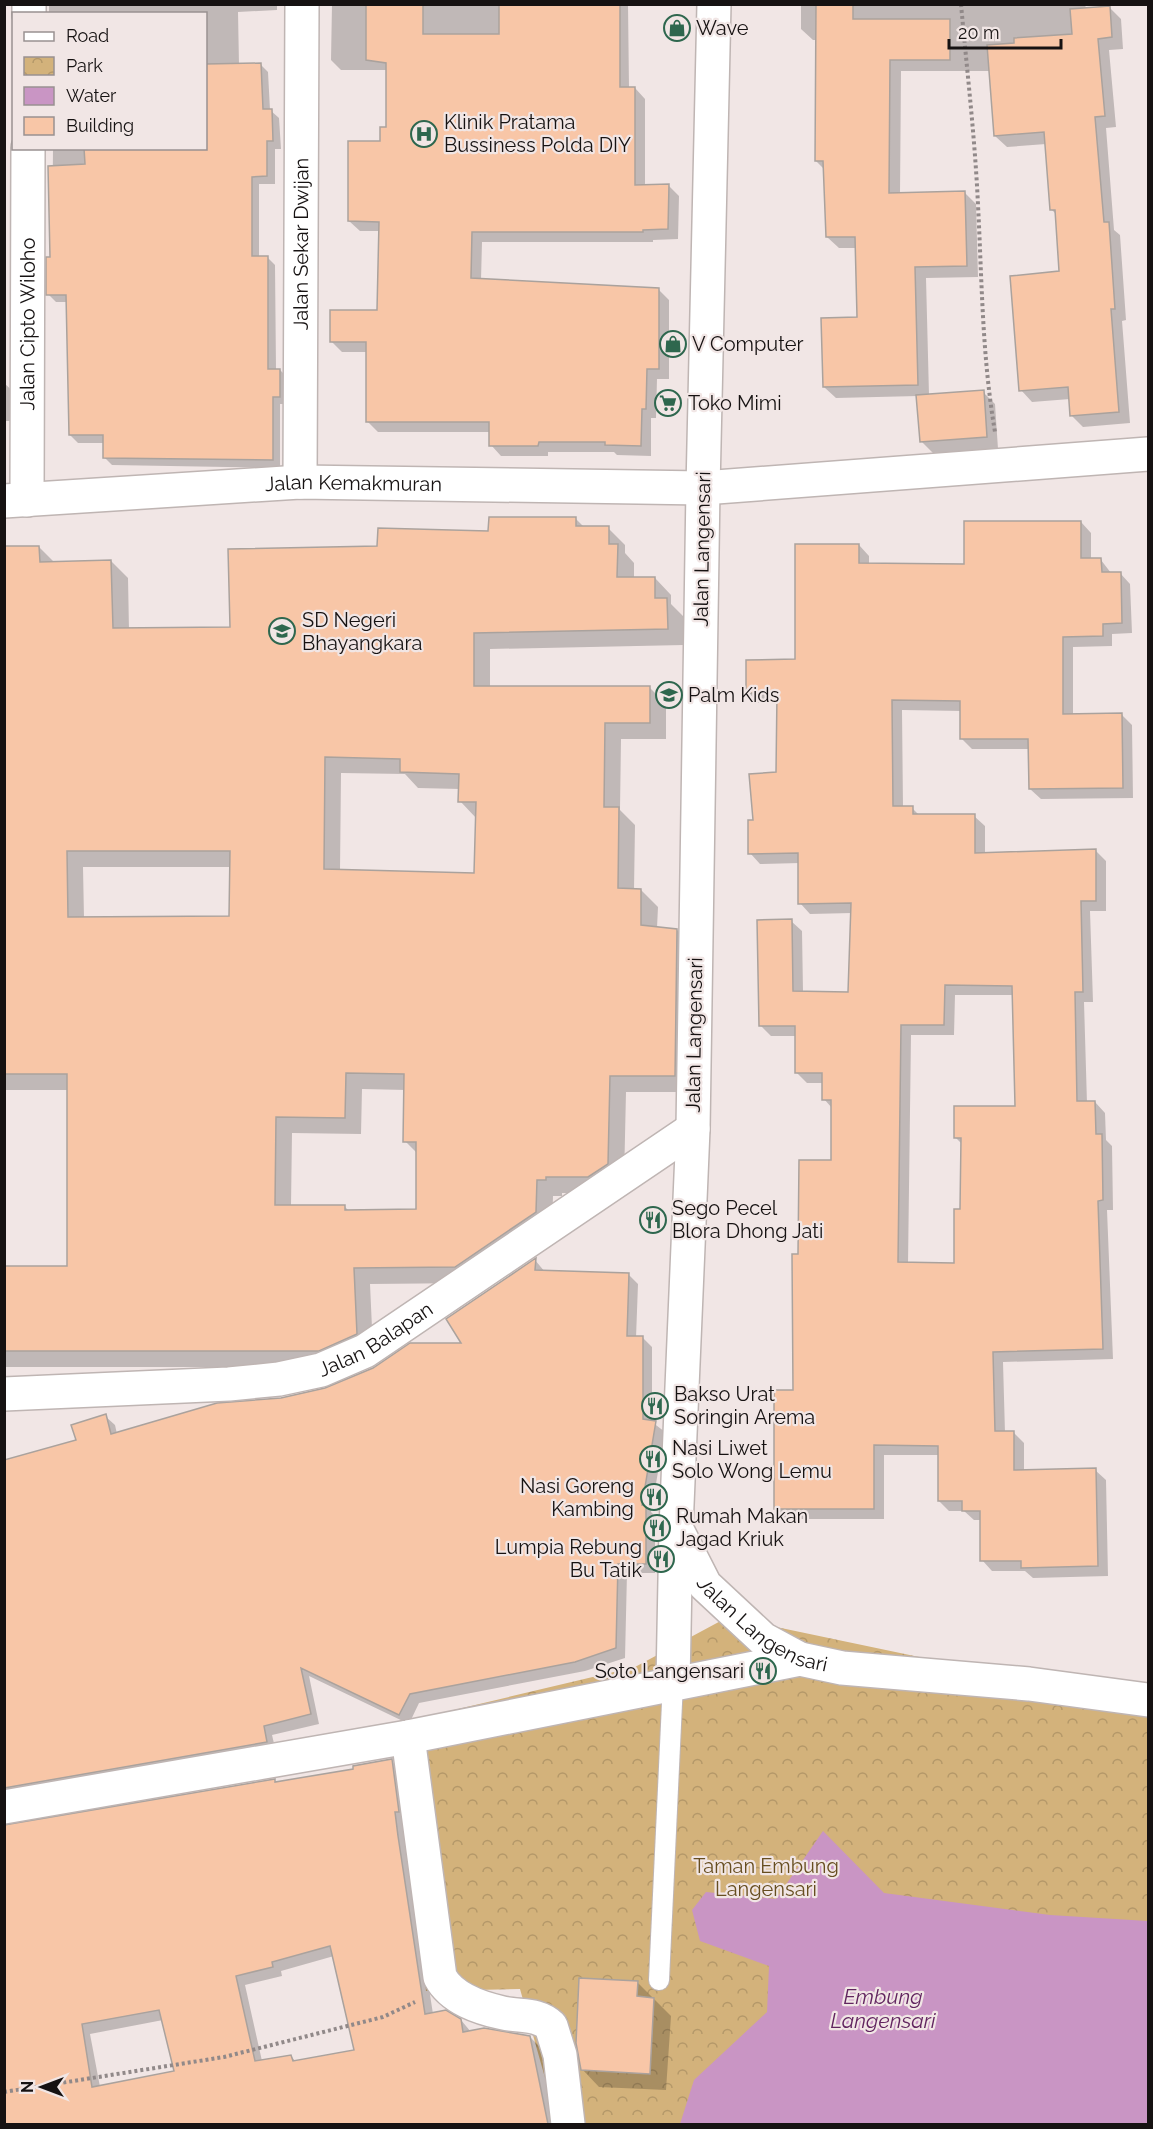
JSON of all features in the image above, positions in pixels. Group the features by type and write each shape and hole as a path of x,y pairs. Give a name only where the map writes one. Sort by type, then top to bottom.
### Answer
{"street":[{"name":"Jalan Sekar Dwijan","path":"300,483 302,4"},
{"name":"Jalan Langensari","path":"714,4 703,488 693,1129 676,1528 705,1586 763,1639 800,1659 842,1668 1029,1684 1149,1700"},
{"name":"Jalan Cipto Wiloho","path":"16,500 28,150"},
{"name":"Jalan Kemakmuran","path":"16,500 300,483 703,488 1149,454"},
{"name":"Jalan Balapan","path":"4,1394 229,1384 279,1379 321,1370 365,1352 693,1129"},
{"path":"673,1682 676,1528"},
{"path":"4,1807 408,1737 673,1682 800,1659"},
{"path":"408,1737 440,1977 445,1987 473,2004 504,2013 534,2016 552,2026 560,2055 568,2124"}],"lane":[{"path":"659,1980 673,1682"}],"path":[{"path":"961,4 978,204 980,307 988,392 1000,465"},
{"path":"4,2092 224,2057 383,2017 445,1987"}],"green space":[{"name":"Taman Embung Langensari","path":"728,1617 1148,1705 1148,2124 558,2124 520,1989 426,1991 403,1722 635,1667"}],"water":[{"name":"Embung Langensari","path":"823,1831 884,1893 1050,1915 1148,1921 1148,2124 680,2124 694,2080 767,2012 769,1966 700,1941 692,1910 706,1892 776,1899"}],"building":[{"path":"366,4 423,4 423,34 499,34 499,4 620,4 620,87 635,87 635,185 669,184 668,229 643,230 643,232 472,232 471,278 659,288 659,369 647,369 646,409 642,409 641,446 605,445 605,442 539,442 538,446 489,446 489,422 366,422 366,342 330,342 330,310 377,310 379,222 348,221 348,141 380,141 380,127 386,127 386,63 366,60"},
{"path":"816,4 853,4 853,19 950,19 950,60 890,60 889,193 965,191 967,266 915,267 918,385 823,387 821,318 857,317 855,237 826,237 823,161 815,161"},
{"path":"1110,6 1112,37 1098,39 1105,116 1095,117 1104,222 1109,222 1115,309 1111,309 1119,412 1070,416 1068,387 1019,391 1010,276 1059,271 1055,210 1050,210 1044,132 994,136 987,45 1014,43 1014,38 1072,34 1070,9"},
{"path":"261,63 263,109 272,109 273,141 267,141 267,176 252,177 252,256 268,256 268,369 280,369 280,397 273,397 273,460 103,458 103,435 69,435 66,295 46,295 46,257 50,257 48,166 85,164 84,150 207,150 207,64"},
{"path":"984,390 987,437 920,442 916,395"},
{"path":"489,517 576,517 576,526 609,526 609,544 618,544 617,577 655,577 655,598 667,598 668,629 474,633 474,686 650,686 650,723 605,723 604,807 619,807 618,888 641,889 641,925 677,929 675,1076 610,1076 608,1164 588,1177 546,1177 546,1180 537,1180 536,1212 455,1267 354,1268 357,1334 319,1351 4,1351 4,1266 67,1266 67,1074 4,1074 4,546 39,546 40,562 111,560 113,628 230,627 228,549 377,546 378,528 488,531","holes":["325,757 400,759 400,772 459,774 458,802 476,802 474,873 324,869","67,851 230,851 229,916 68,917","346,1073 404,1074 403,1142 416,1142 416,1209 345,1210 345,1205 275,1205 276,1117 345,1118"]},
{"path":"964,521 1081,521 1081,558 1101,558 1102,572 1121,572 1122,623 1103,624 1103,636 1063,637 1063,714 1122,713 1123,788 1029,789 1028,739 960,739 960,701 892,700 893,806 913,806 913,814 975,814 975,853 1096,849 1096,901 1081,901 1083,992 1075,992 1077,1101 1095,1101 1096,1134 1102,1134 1103,1200 1098,1201 1103,1349 993,1352 995,1431 1014,1431 1014,1470 1096,1468 1098,1566 1021,1568 1021,1561 980,1561 980,1511 962,1511 962,1501 938,1501 938,1446 874,1445 874,1509 774,1509 774,1390 793,1390 792,1254 798,1254 799,1160 831,1160 831,1100 822,1100 822,1073 795,1073 795,1026 759,1026 757,920 792,919 793,991 848,992 851,903 798,904 798,853 748,854 748,820 753,820 749,774 776,772 777,693 746,693 746,660 795,659 795,544 859,544 859,563 964,564","holes":["945,985 1012,986 1015,1106 954,1106 954,1138 961,1138 960,1209 954,1209 954,1263 898,1262 901,1025 944,1025"]},
{"path":"536,1258 535,1270 629,1273 627,1336 643,1336 643,1419 656,1421 642,1505 646,1505 646,1564 618,1564 616,1648 575,1662 410,1694 399,1715 301,1668 311,1714 264,1726 267,1742 4,1788 4,1460 76,1440 71,1425 106,1414 111,1434 217,1403 281,1398 325,1388 373,1368 410,1343 461,1343 446,1319"},
{"path":"392,1759 399,1812 395,1812 398,1836 425,2014 446,2010 461,2019 463,2032 484,2028 530,2036 548,2124 4,2124 4,1825 275,1779 275,1782 353,1769 353,1766","holes":["330,1946 354,2050 293,2061 291,2055 255,2061 236,1976 273,1967 272,1962","159,2010 174,2071 92,2087 82,2024"]},
{"path":"579,1978 638,1981 637,1996 654,1998 650,2074 581,2070 576,2043"}],"place":[{"name":"Wave","path":"677,28"},
{"name":"Klinik Pratama Bussiness Polda DIY","path":"424,134"},
{"name":"V Computer","path":"673,344"},
{"name":"Toko Mimi","path":"668,403"},
{"name":"SD Negeri Bhayangkara","path":"282,631"},
{"name":"Palm Kids","path":"669,695"},
{"name":"Sego Pecel Blora Dhong Jati","path":"653,1220"},
{"name":"Bakso Urat Soringin Arema","path":"655,1406"},
{"name":"Nasi Liwet Solo Wong Lemu","path":"653,1459"},
{"name":"Nasi Goreng Kambing","path":"654,1497"},
{"name":"Rumah Makan Jagad Kriuk","path":"657,1528"},
{"name":"Lumpia Rebung Bu Tatik","path":"661,1559"},
{"name":"Soto Langensari","path":"763,1671"}]}
